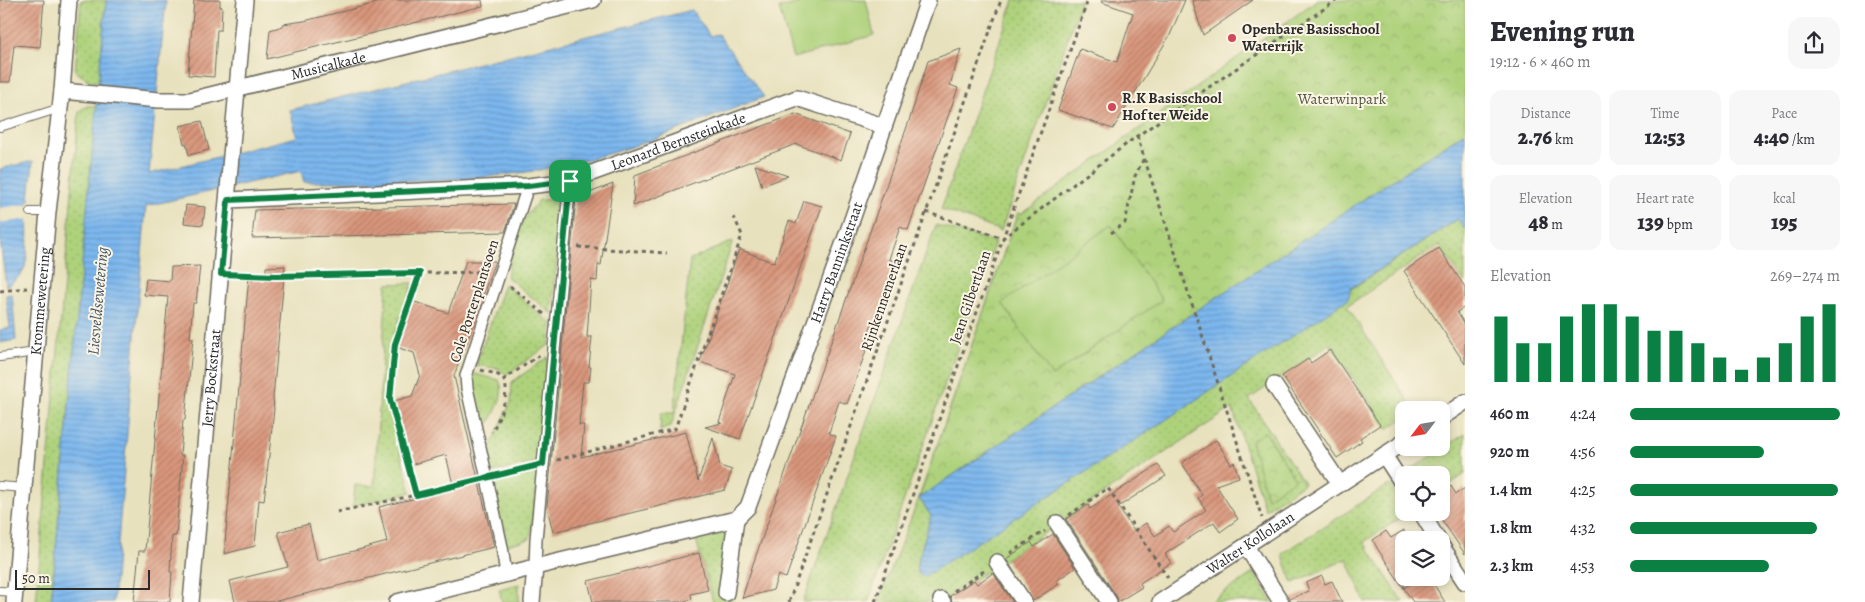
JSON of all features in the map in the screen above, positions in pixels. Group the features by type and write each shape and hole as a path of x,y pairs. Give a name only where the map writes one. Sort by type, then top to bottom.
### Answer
{"street":[{"name":"Krommewetering","path":"9,595 24,488 69,0"},
{"name":"Jerry Bockstraat","path":"192,602 228,195 230,153 245,0"},
{"name":"Musicalkade","path":"62,91 159,100 190,100 593,0"},
{"name":"Harry Banninkstraat","path":"726,593 736,519 748,507 847,234 928,0"},
{"name":"Leonard Bernsteinkade","path":"228,195 528,186 570,181 798,98 884,126"},
{"path":"532,602 570,181"},
{"name":"Cole Porterplantsoen","path":"506,574 502,547 467,388 467,368 528,186"},
{"path":"1274,385 1340,484"},
{"path":"1450,412 1465,402"},
{"name":"Walter Kollolaan","path":"1160,602 1395,448"},
{"path":"1384,455 1395,472"},
{"path":"397,602 736,519"},
{"path":"1057,523 1109,602"},
{"path":"1246,546 1281,602"},
{"path":"1450,559 1465,582"},
{"path":"997,562 1024,602"}],"lane":[{"path":"0,127 60,108"},
{"path":"30,212 48,212"},
{"path":"0,357 36,352"},
{"path":"0,486 24,488"}],"path":[{"name":"Rijnkennemerlaan","path":"788,602 1001,0"},
{"name":"Jean Gilbertlaan","path":"875,602 1002,238 1088,0"},
{"path":"926,212 1002,238 1138,136 1337,0"},
{"path":"1138,136 1266,532"},
{"path":"1111,233 1125,223 1135,176 1144,157"},
{"path":"337,512 543,464 675,429 742,235 734,217"},
{"path":"564,246 667,253"},
{"path":"221,274 276,276 480,272 498,276 557,324"},
{"path":"416,495 390,399 395,344 420,273"},
{"path":"1,291 12,290"},
{"path":"503,380 554,346"},
{"path":"467,368 500,376 506,383 507,395 482,456"}],"green space":[{"path":"81,0 106,0 99,82 89,81 75,71"},
{"path":"812,0 866,0 874,35 793,58 779,8"},
{"path":"1014,0 1081,0 1001,231 941,209"},
{"name":"Waterwinpark","path":"1317,0 1465,0 1465,132 919,498 1018,212 1021,214"},
{"path":"87,106 97,106 51,602 36,602 79,111"},
{"path":"563,199 551,313 507,277 515,237 520,223 539,200"},
{"path":"1458,219 1465,230 1465,283 1439,245 1347,306 1408,401 1395,401 1395,424 1387,429 1330,344 1249,399 1304,483 1265,510 1232,408 941,602 878,602 919,498 931,516 917,565 917,573"},
{"path":"936,225 995,242 868,602 803,602"},
{"path":"1111,225 1162,300 1052,376 1002,303"},
{"path":"733,241 671,426 660,431 661,413 674,413 690,260"},
{"path":"413,283 391,344 388,405 411,492 353,506 355,485 374,486 387,284"},
{"path":"504,284 552,324 549,345 506,375 500,369 476,365"},
{"path":"548,357 538,462 489,473 488,453 511,402 512,382"},
{"path":"475,374 499,380 501,386 500,400 497,408 482,435 472,383"},
{"path":"1265,432 1295,479 1267,498 1251,441"},
{"path":"1465,434 1465,474 1450,484 1450,466 1417,466 1432,456 1450,456 1450,444"},
{"path":"539,470 530,539 506,545 491,481"},
{"path":"1390,484 1395,491 1396,521 1364,542 1403,602 1365,602 1347,559 1293,583 1282,554"},
{"path":"729,531 724,573 737,578 731,602 713,602 696,539"},
{"path":"1253,573 1273,602 1210,602"},
{"path":"519,584 519,602 502,602 499,589"}],"water":[{"name":"Liesveldsewetering","path":"106,0 166,0 149,174 297,137 290,110 692,10 710,36 718,34 764,97 679,130 615,152 522,173 413,181 304,182 301,171 146,206 113,602 51,602"},
{"path":"1465,132 1465,230 1458,219 1351,288 1348,299 1137,439 924,577 917,573 917,565 931,516 919,498"},
{"path":"33,161 29,200 26,204 28,236 25,267 20,276 6,286 0,240 0,169"},
{"path":"12,294 16,340 0,343 0,330 10,328 6,295"}],"pier":[{"path":"28,204 30,219 0,223 0,208"}],"building":[{"path":"0,0 44,0 40,47 14,45 10,82 0,82"},
{"path":"194,0 220,0 220,7 222,7 221,30 217,30 214,77 188,75"},
{"path":"389,0 482,0 483,6 267,59 270,30 283,26 283,24 304,21"},
{"path":"1102,0 1185,0 1170,35 1113,129 1058,110 1080,49 1117,62 1133,13 1101,2"},
{"path":"1192,0 1253,0 1203,35"},
{"path":"961,49 950,85 958,88 908,230 900,227 889,259 896,262 877,321 873,320 865,344 868,345 847,404 839,401 829,433 836,436 786,578 778,575 773,590 742,598 910,118 928,61"},
{"path":"795,114 850,134 841,160 796,144 633,206 635,175"},
{"path":"202,121 209,150 189,155 186,143 184,144 180,126"},
{"path":"755,165 788,176 762,186"},
{"path":"613,184 601,265 598,265 597,281 591,280 587,337 592,337 589,367 591,367 589,382 583,382 579,425 584,425 581,457 686,432 698,481 713,438 720,466 732,470 725,490 553,532 547,507 576,198"},
{"path":"804,201 822,206 740,439 705,427 722,423 719,422 735,374 700,362 739,249 774,263 789,221 796,224"},
{"path":"514,204 505,232 252,238 255,210"},
{"path":"186,205 205,207 203,225 184,223"},
{"path":"1439,248 1465,287 1465,307 1457,312 1465,325 1465,364 1404,271"},
{"path":"466,261 495,261 454,376 494,547 273,602 235,602 230,581 288,567 278,532 309,524 317,560 358,550 387,542 379,507 454,489 446,455 410,465 394,401 412,396 420,375 414,353 396,347 412,301 448,313"},
{"path":"200,266 196,303 193,303 190,338 193,338 185,420 183,420 180,455 183,455 176,536 172,536 170,602 134,602 139,551 145,551 168,297 144,295 146,279 170,281 171,267"},
{"path":"285,266 273,398 274,409 264,501 259,500 255,546 224,554 249,276 266,278 266,267"},
{"path":"1330,350 1380,425 1360,438 1362,441 1337,458 1282,376 1308,359 1311,363"},
{"path":"1216,440 1231,464 1234,462 1239,477 1216,485 1238,519 1220,532 1214,522 1165,554 1171,563 1140,583 1142,587 1118,602 1117,597 1066,519 1088,505 1090,509 1158,465 1166,476 1118,507 1134,531 1146,523 1155,536 1169,526 1173,532 1206,510 1198,498 1202,495 1182,463"},
{"path":"1450,487 1456,494 1465,488 1465,554 1442,521 1450,521"},
{"path":"1386,531 1391,538 1395,536 1395,575 1373,540"},
{"path":"1053,534 1075,568 1056,581 1059,584 1033,601 1006,559 1031,542 1034,547"},
{"path":"699,553 708,590 691,594 692,599 681,602 593,602 588,581"},
{"path":"993,573 1013,602 952,602 950,596 974,580 977,584"},
{"path":"1322,576 1325,584 1332,581 1342,602 1290,602 1290,599 1309,591 1306,583"},
{"path":"1402,586 1404,588 1407,586 1435,586 1445,602 1413,602"}],"place":[{"name":"Openbare Basisschool Waterrijk","path":"1232,38"},
{"name":"R.K Basisschool Hof ter Weide","path":"1112,107"}],"route":[{"path":"570,181 543,464 416,495 390,399 395,344 420,273 276,276 221,274 228,200 528,186 570,181"}]}
